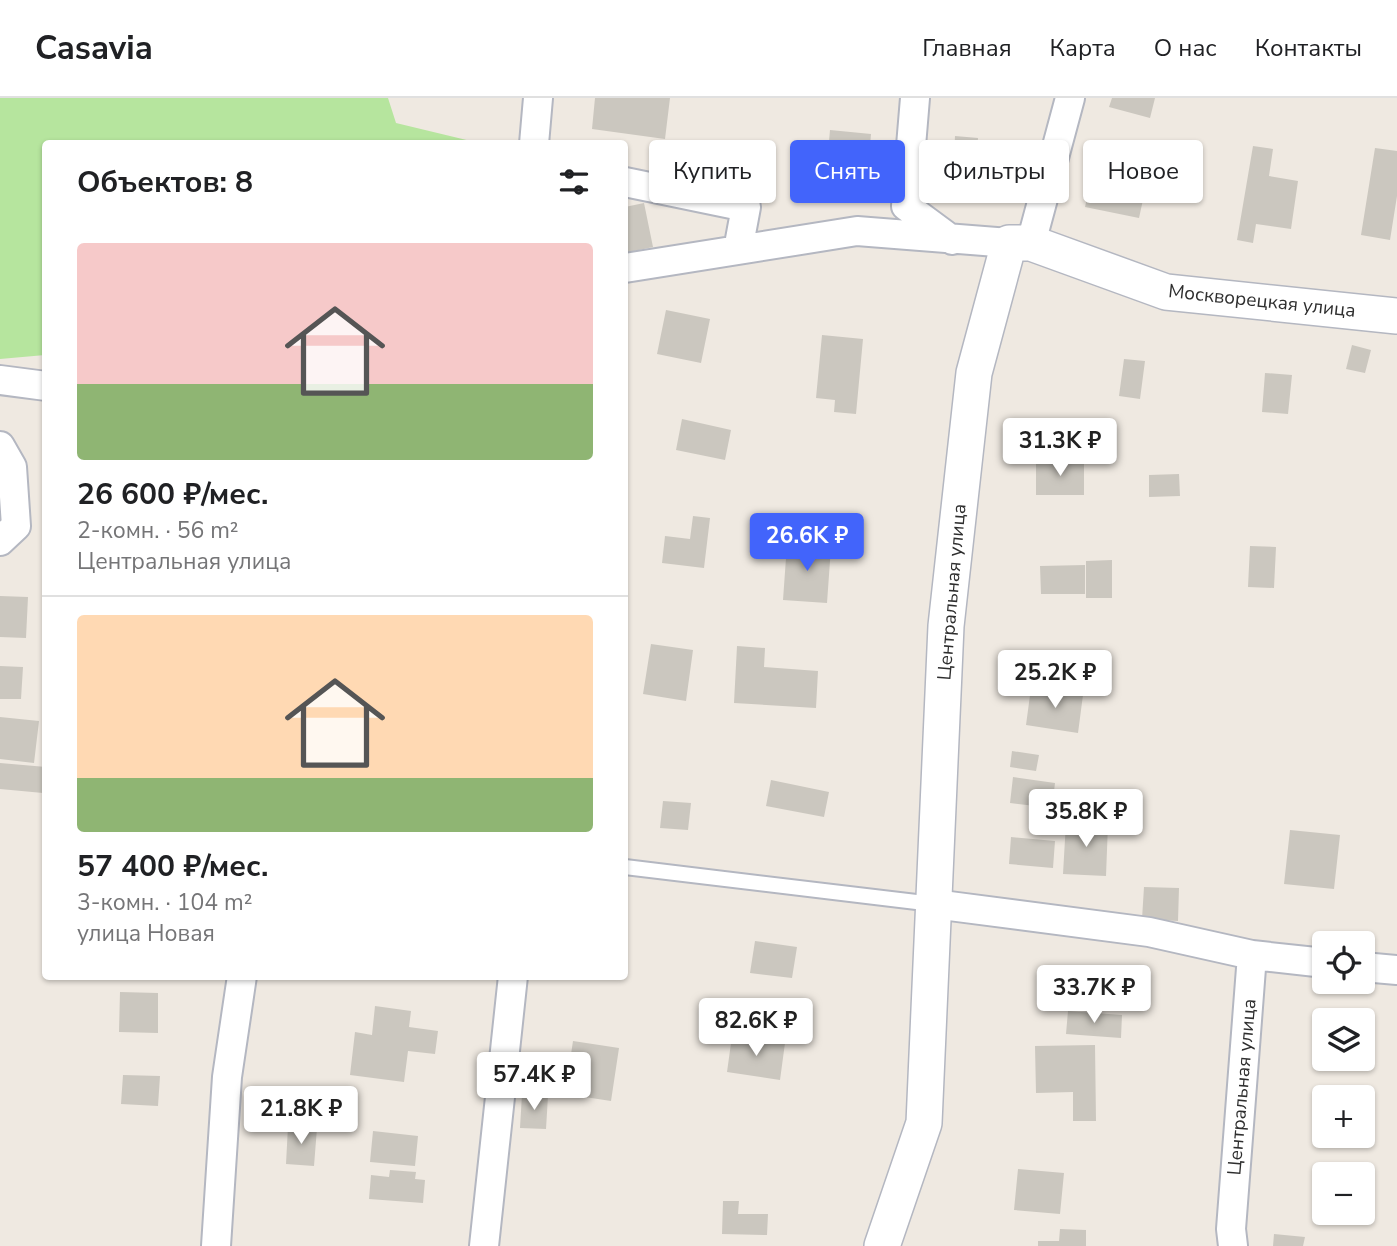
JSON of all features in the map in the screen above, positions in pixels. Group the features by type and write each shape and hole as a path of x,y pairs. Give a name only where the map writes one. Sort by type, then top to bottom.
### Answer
{"street":[{"path":"534,140 538,98"},
{"path":"915,98 906,206 952,240"},
{"path":"628,268 857,231 1020,243 1070,98"},
{"path":"628,183 746,206 738,250"},
{"name":"Москворецкая улица","path":"1020,243 1166,292 1397,316"},
{"name":"Центральная улица","path":"881,1246 924,1123 946,626 974,373 1020,243"},
{"path":"0,380 42,385"},
{"path":"0,446 12,467 16,526 0,541"},
{"path":"934,904 1149,932 1252,956 1312,962"},
{"name":"Центральная улица","path":"1233,1246 1231,1228 1252,956"},
{"path":"1375,968 1397,970"},
{"path":"216,1246 227,1077 241,980"},
{"path":"484,1246 513,980"}],"lane":[{"path":"628,867 934,904"}],"green space":[{"path":"0,98 388,98 396,123 467,140 42,140 42,355 0,359"}],"building":[{"path":"595,98 670,98 665,139 592,129"},
{"path":"1112,98 1155,98 1150,118 1109,107"},
{"path":"830,130 871,134 870,140 829,140"},
{"path":"955,136 978,138 978,140 955,140"},
{"path":"1253,146 1273,149 1269,176 1298,181 1291,229 1256,224 1253,243 1237,240"},
{"path":"1375,148 1397,151 1397,196 1390,240 1361,235"},
{"path":"644,203 653,247 628,252 628,206"},
{"path":"1086,203 1142,203 1139,218 1085,207"},
{"path":"666,310 710,319 701,363 657,354"},
{"path":"822,335 863,339 856,414 834,412 835,400 816,398"},
{"path":"1352,345 1371,350 1365,373 1346,369"},
{"path":"1124,359 1145,361 1140,399 1119,396"},
{"path":"1265,373 1292,375 1288,414 1262,412"},
{"path":"682,419 731,430 725,460 676,450"},
{"path":"1084,461 1084,495 1036,495 1036,462"},
{"path":"1179,474 1180,496 1149,497 1149,475"},
{"path":"693,516 710,518 704,568 662,563 665,536 690,539"},
{"path":"787,544 831,547 827,603 783,600"},
{"path":"1250,546 1276,547 1274,588 1248,587"},
{"path":"1112,560 1112,598 1086,598 1086,561"},
{"path":"1085,565 1085,594 1041,594 1040,566"},
{"path":"0,596 28,597 26,638 0,637"},
{"path":"651,644 693,650 686,701 643,694"},
{"path":"737,646 765,648 764,667 818,671 816,708 734,703"},
{"path":"0,666 23,667 21,699 0,699"},
{"path":"1031,688 1083,695 1078,733 1026,725"},
{"path":"0,717 39,721 34,763 0,759"},
{"path":"1012,751 1039,755 1036,771 1010,767"},
{"path":"0,763 42,767 42,793 0,789"},
{"path":"1013,777 1055,783 1052,808 1010,803"},
{"path":"771,780 829,792 824,817 766,806"},
{"path":"663,801 691,803 688,830 660,828"},
{"path":"1066,822 1108,824 1106,876 1063,874"},
{"path":"1290,830 1340,835 1334,889 1284,884"},
{"path":"1011,837 1055,841 1053,868 1009,864"},
{"path":"1144,887 1179,888 1178,921 1142,919"},
{"path":"755,941 797,947 792,978 750,973"},
{"path":"120,992 158,993 158,1033 119,1032"},
{"path":"375,1006 411,1011 409,1027 438,1031 435,1054 408,1051 404,1082 350,1075 355,1032 372,1035"},
{"path":"1068,1011 1122,1015 1121,1038 1066,1034"},
{"path":"732,1036 785,1043 780,1080 727,1072"},
{"path":"573,1041 619,1048 611,1101 565,1094"},
{"path":"1095,1045 1096,1121 1073,1121 1073,1092 1036,1093 1035,1046"},
{"path":"123,1075 160,1076 158,1106 121,1104"},
{"path":"522,1094 548,1096 546,1129 520,1128"},
{"path":"288,1126 317,1128 314,1166 286,1164"},
{"path":"373,1131 418,1136 415,1166 370,1162"},
{"path":"1018,1169 1064,1173 1060,1214 1014,1210"},
{"path":"390,1170 416,1172 415,1179 425,1180 423,1203 369,1199 371,1175 389,1177"},
{"path":"723,1201 739,1201 738,1214 768,1214 767,1235 722,1234"},
{"path":"1060,1229 1086,1230 1086,1246 1038,1246 1038,1241 1059,1241"},
{"path":"1274,1234 1305,1237 1303,1246 1273,1246"}]}
